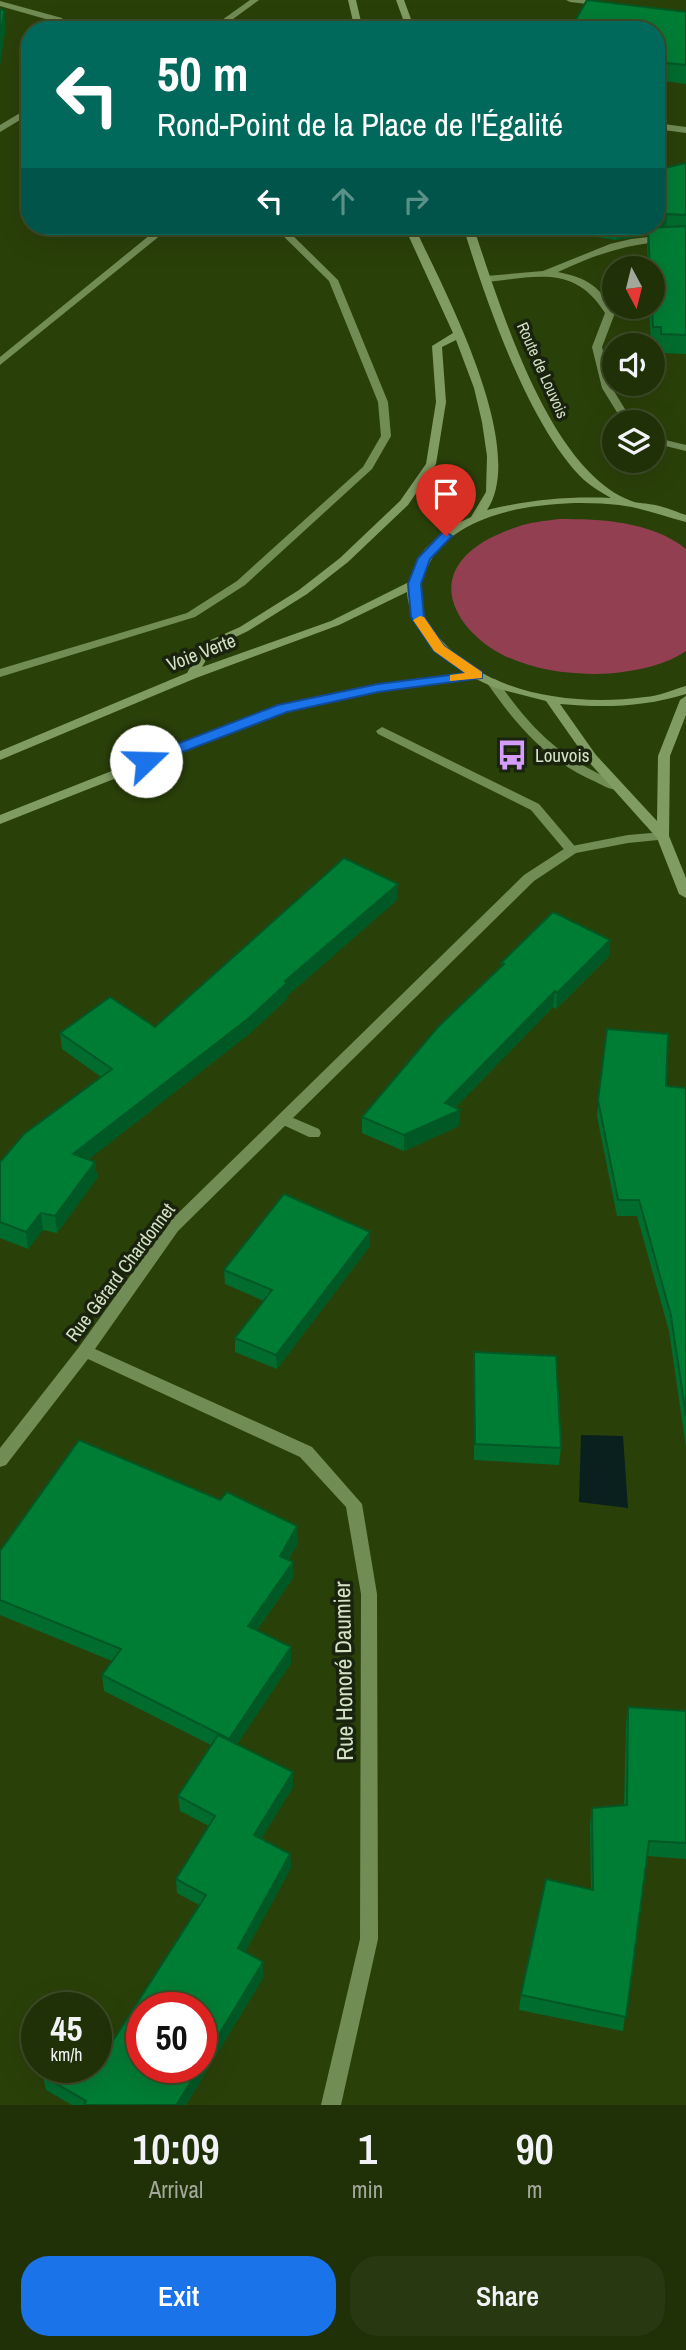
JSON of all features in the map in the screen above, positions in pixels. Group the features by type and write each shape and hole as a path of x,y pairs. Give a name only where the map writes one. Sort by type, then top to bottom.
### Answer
{"main road":[{"path":"352,0 357,21"},
{"path":"400,0 408,21"},
{"path":"413,235 459,334 488,418 492,492 477,517"},
{"name":"Route de Louvois","path":"471,235 533,395 564,449 586,476 625,502"},
{"path":"192,675 208,646 244,629 303,592 344,560 404,503 431,464 441,402 438,346 459,334"},
{"path":"683,516 625,502 572,498 522,504 477,517 446,536 425,558 414,584 417,617 439,648 493,683 550,699 598,704 646,701 686,690"},
{"name":"Voie Verte","path":"0,756 192,675 335,623 414,584"},
{"path":"0,820 283,708 378,688 477,675"},
{"path":"550,699 592,758 663,836 686,894"},
{"path":"663,836 664,756 686,701"}],"street":[{"path":"225,21 255,0"},
{"path":"570,0 622,6"},
{"path":"0,3 60,21"},
{"path":"0,129 21,116"},
{"path":"665,127 686,130"},
{"path":"0,362 157,235"},
{"path":"0,673 191,615 241,583 367,470 386,436 383,401 333,280 287,235"},
{"path":"546,274 602,247 669,237 686,238"},
{"path":"486,279 546,274 572,276 591,285 602,296 610,313 597,347 607,388 621,410"},
{"path":"665,443 686,448"},
{"path":"493,683 540,745 578,771 617,787"},
{"path":"382,731 535,807 572,850"},
{"name":"Rue Gérard Chardonnet","path":"0,1460 85,1352 173,1227 529,878 572,850 628,839 663,836"},
{"path":"284,1119 314,1133"},
{"name":"Rue Honoré Daumier","path":"85,1352 306,1452 354,1504 369,1594 369,1939 331,2105"}],"shaded area":[{"path":"559,519 608,521 642,527 657,532 686,549 686,651 661,663 633,670 601,674 573,673 531,666 505,656 492,649 469,628 453,602 451,588 454,574 462,560 480,544 502,533 527,524"}],"water":[{"path":"581,1435 623,1436 628,1508 579,1502"}],"building":[{"path":"587,0 686,12 686,65 665,63 665,21 575,21"},
{"path":"0,9 4,11 0,39"},
{"path":"686,163 686,215 665,214 665,168"},
{"path":"686,226 686,335 665,334 661,333 661,327 653,327 653,319 665,319 665,256 649,256 648,235 665,235 665,227"},
{"path":"344,858 398,884 285,981 287,983 249,1018 73,1154 95,1162 55,1216 41,1213 26,1232 0,1222 0,1162 24,1134 112,1069 60,1033 110,997 155,1027"},
{"path":"553,912 610,940 557,993 555,991 445,1103 460,1110 404,1135 362,1117 438,1027 504,964 501,963"},
{"path":"607,1029 668,1034 666,1086 686,1088 686,1416 671,1316 639,1200 618,1200 598,1100"},
{"path":"284,1194 370,1232 276,1355 235,1338 272,1290 224,1270"},
{"path":"474,1352 556,1356 561,1448 475,1444"},
{"path":"79,1440 220,1500 227,1492 297,1526 280,1556 293,1562 248,1626 291,1647 229,1739 102,1675 121,1649 0,1600 0,1551"},
{"path":"628,1707 686,1711 686,1843 649,1841 626,2017 521,1995 546,1879 593,1890 592,1808 627,1805"},
{"path":"218,1735 293,1772 254,1835 290,1854 238,1948 263,1962 217,2038 217,1992 144,1992 206,1895 176,1879 215,1816 178,1796"},
{"path":"126,2020 126,2083 190,2083 178,2105 84,2105 86,2101 55,2083 112,2083 112,2042"}],"slow traffic":[{"path":"420,620 439,648 477,675 455,678"}],"place":[{"name":"Louvois","path":"512,755"}],"route":[{"path":"146,761 283,708 378,688 477,675 439,648 417,617 414,584 425,558 446,536"}]}
